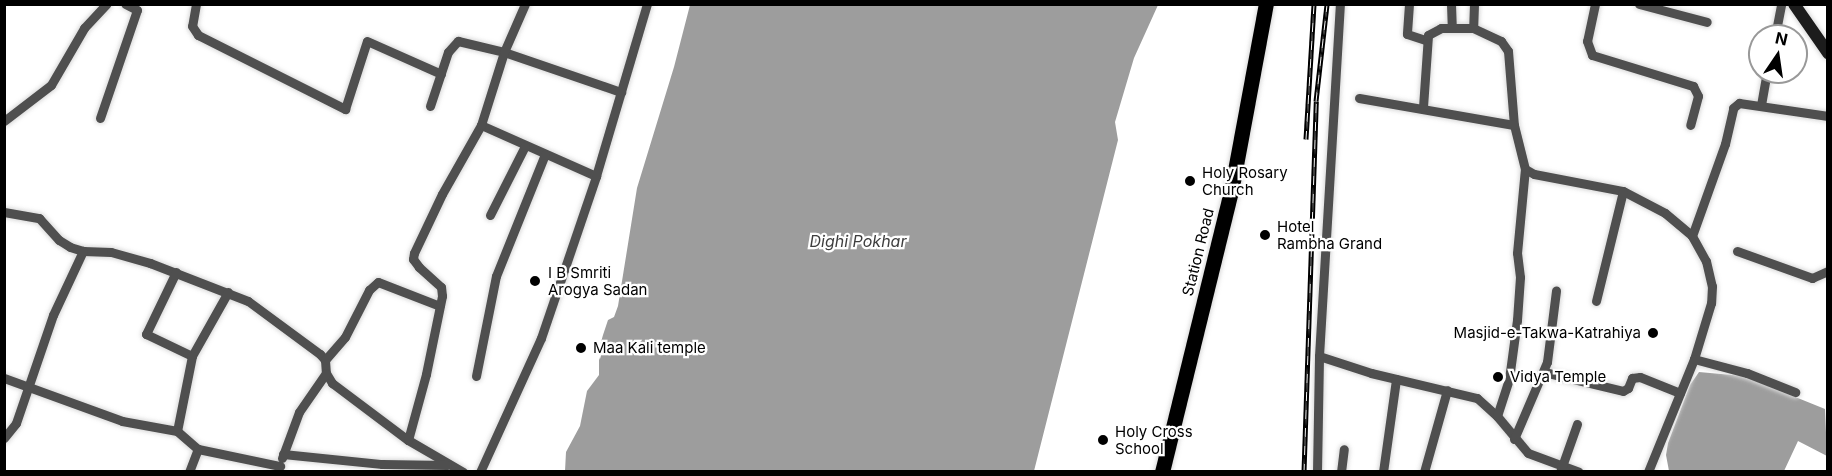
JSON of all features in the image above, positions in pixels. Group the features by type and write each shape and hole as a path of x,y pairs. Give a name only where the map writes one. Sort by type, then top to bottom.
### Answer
{"main road":[{"name":"Station Road","path":"1162,471 1231,192 1266,4"},
{"path":"1794,4 1827,53"}],"street":[{"path":"4,121 51,85 84,28 106,4"},
{"path":"100,118 137,10 125,4"},
{"path":"196,4 192,26 198,35 345,109 367,41 441,74"},
{"path":"408,440 440,306 441,287 419,267 414,260 414,254 442,194 481,125 504,52 525,4"},
{"path":"480,471 541,338 596,176 647,4"},
{"path":"1317,471 1319,356 1340,4"},
{"path":"1409,4 1407,34 1426,40"},
{"path":"1451,4 1452,28"},
{"path":"1473,28 1474,4"},
{"path":"1595,4 1587,41 1592,55 1693,86 1698,96 1690,125"},
{"path":"1639,4 1707,22"},
{"path":"1777,24 1781,4"},
{"path":"1423,107 1426,40 1432,31 1473,28 1506,45 1514,125 1525,169 1516,253 1520,277 1517,320 1509,379 1497,416"},
{"path":"429,106 452,45 458,41 504,52 621,92"},
{"path":"1761,105 1765,84"},
{"path":"1359,98 1423,107 1514,125"},
{"path":"1692,237 1725,144 1733,108 1739,103 1827,116"},
{"path":"481,125 596,176"},
{"path":"490,215 525,146"},
{"path":"476,375 496,276 545,154"},
{"path":"1525,169 1534,174 1623,190 1665,213 1692,237 1706,261 1712,286 1712,303 1694,359 1648,471"},
{"path":"1596,301 1623,190"},
{"path":"4,212 39,218 64,244 83,251 111,252 176,272 228,292 277,321 325,360"},
{"path":"4,438 16,423 30,388 53,315 83,251"},
{"path":"1737,251 1812,278 1827,270"},
{"path":"176,272 146,334 192,356"},
{"path":"440,306 378,282 369,290 345,337 325,360 326,373 332,383 408,440 447,465 463,471"},
{"path":"1514,439 1544,372 1556,291"},
{"path":"177,432 192,356 228,292"},
{"path":"1319,356 1396,379 1477,398 1497,416 1528,453 1561,468 1579,471"},
{"path":"1694,359 1747,373 1795,392"},
{"path":"1544,372 1623,391 1628,388 1632,378 1640,377 1680,393"},
{"path":"4,378 122,421 177,432 198,449 280,469 283,454 299,412 326,373"},
{"path":"1383,471 1396,379"},
{"path":"1425,471 1447,390"},
{"path":"1561,468 1577,424"},
{"path":"189,471 198,449"},
{"path":"1341,471 1344,449"},
{"path":"283,454 382,464 447,465"}],"water":[{"name":"Dighi Pokhar","path":"690,5 1158,5 1134,58 1115,122 1118,140 1034,471 565,471 566,452 580,426 587,391 599,375 599,349 603,335 608,320 614,317 618,306 637,188 674,67"},
{"path":"1699,372 1743,376 1825,409 1827,456 1798,441 1784,471 1669,471 1666,455 1668,443 1690,385"}],"railway":[{"path":"1306,139 1314,4"},
{"path":"1304,472 1316,101 1327,4"}],"place":[{"name":"Holy Rosary Church","path":"1190,181"},
{"name":"Hotel Rambha Grand","path":"1265,235"},
{"name":"I B Smriti Arogya Sadan","path":"535,281"},
{"name":"Masjid-e-Takwa-Katrahiya","path":"1653,333"},
{"name":"Maa Kali temple","path":"581,348"},
{"name":"Vidya Temple","path":"1498,377"},
{"name":"Holy Cross School","path":"1103,440"}]}
